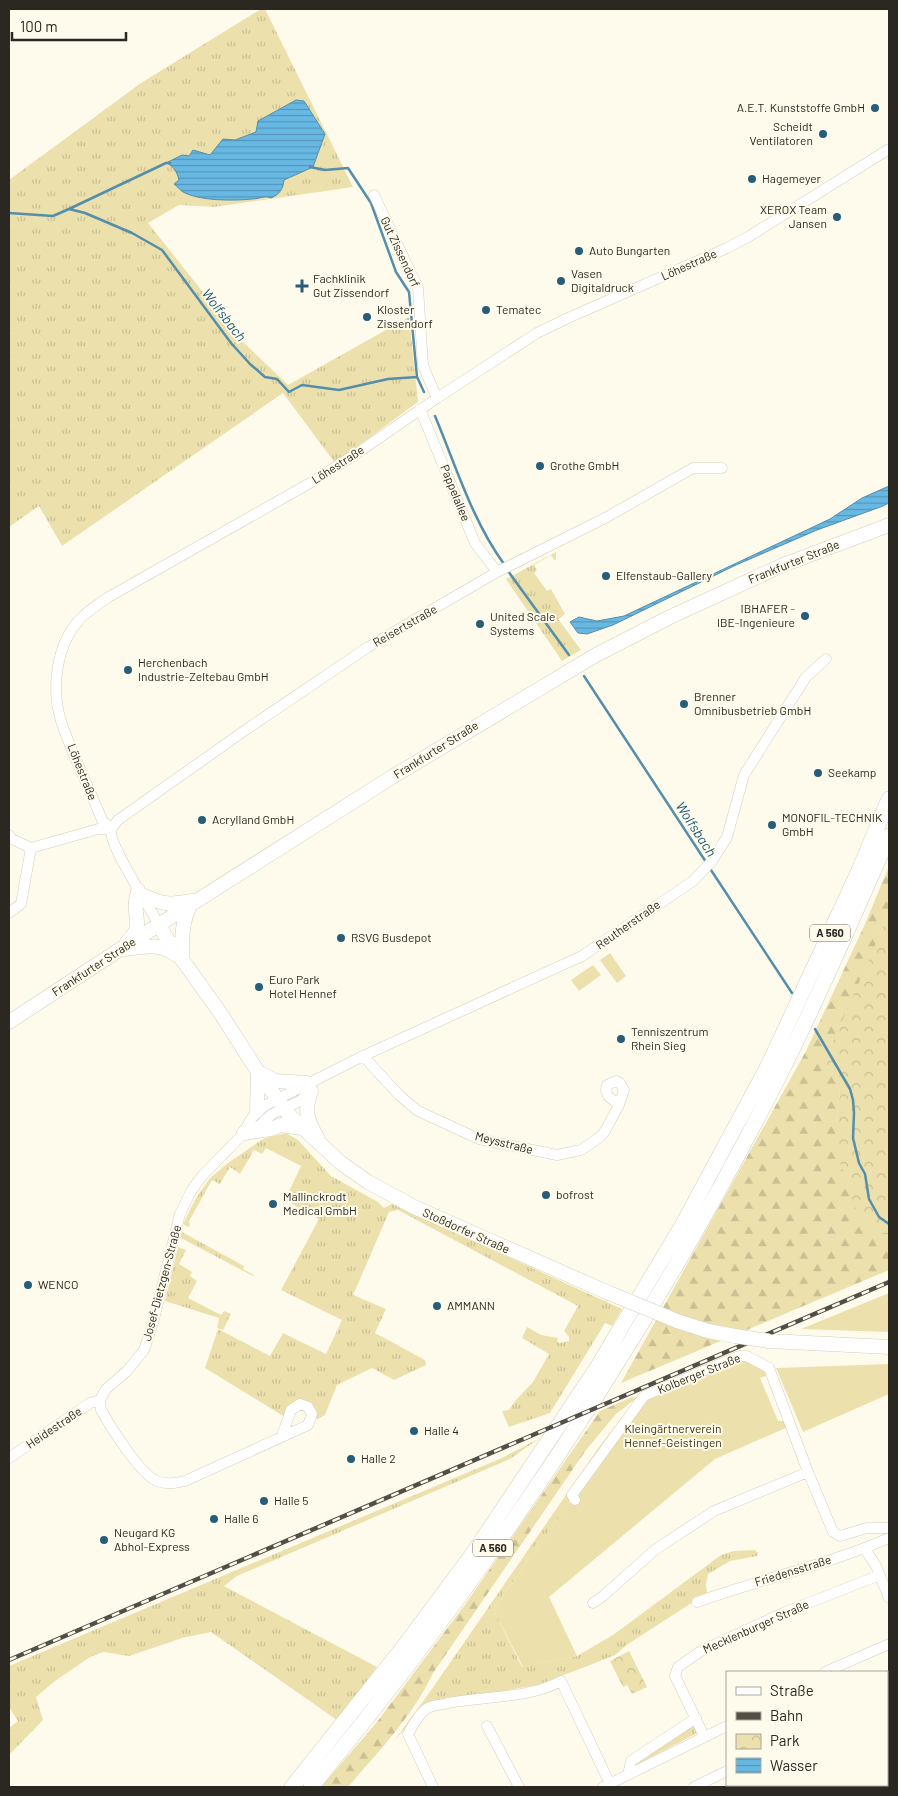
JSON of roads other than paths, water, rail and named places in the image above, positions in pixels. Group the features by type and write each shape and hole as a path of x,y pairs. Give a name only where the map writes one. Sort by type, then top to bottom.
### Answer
{"highway":[{"name":"A 560","path":"292,1787 402,1649 472,1556 595,1371 684,1224 768,1066 857,875 889,799"},
{"name":"A 560","path":"311,1787 370,1714 457,1600 610,1377 702,1220 780,1076 830,971 889,836"}],"main road":[{"name":"Frankfurter Straße","path":"9,1022 194,902 408,768 596,654 783,565 889,525"},
{"path":"119,950 132,936 138,926 135,904 140,892 158,902 168,904 194,902"},
{"path":"182,960 182,928 186,914 194,902"},
{"name":"Stoßdorfer Straße","path":"159,924 258,1072 302,1128 357,1175 398,1199 609,1293 677,1321 708,1331 769,1341 889,1347"},
{"path":"119,950 152,946 169,950 182,960"},
{"path":"257,1111 258,1072 274,1081 309,1087 307,1101 309,1123 326,1150"},
{"path":"244,1133 270,1129 281,1125 302,1128"}],"street":[{"name":"Löhestraße","path":"159,924 111,838 111,830 102,820 63,724 56,692 58,667 65,640 80,619 107,598 310,484 519,344 552,325 697,262 748,237 889,148"},
{"name":"Gut Zissendorf","path":"374,195 418,288 423,366 436,398"},
{"name":"Pappelallee","path":"420,409 476,543 503,569"},
{"name":"Reisertstraße","path":"111,830 118,820 368,647 503,569 607,517 693,468 722,468"},
{"name":"Reutherstraße","path":"257,1111 281,1103 363,1056 582,956 693,880 712,861 727,836 744,775 806,677 826,659"},
{"path":"9,835 12,839 32,848 98,829 111,830"},
{"path":"9,913 21,904 32,848"},
{"name":"Meysstraße","path":"363,1056 399,1095 418,1111 479,1139 538,1152 557,1155 581,1150 589,1146 605,1130 619,1105"},
{"name":"Josef-Dietzgen-Straße","path":"100,1400 106,1388 127,1371 144,1350 153,1323 180,1214 191,1191 202,1176 244,1133 259,1126 281,1103"},
{"path":"244,1133 257,1111"},
{"name":"Kolberger Straße","path":"574,1500 572,1495 644,1396 739,1356 747,1356 769,1368 833,1532 840,1536 866,1528 889,1528"},
{"path":"100,1400 101,1410 139,1465 148,1476 168,1484 184,1481 282,1436"},
{"name":"Heidestraße","path":"9,1458 90,1403 100,1400"},
{"path":"592,1603 603,1596 656,1549 714,1510 808,1472"},
{"name":"Friedensstraße","path":"697,1602 736,1588 865,1549 889,1538"},
{"path":"865,1549 880,1575 889,1598"},
{"name":"Mecklenburger Straße","path":"704,1736 675,1676 678,1667 701,1651 783,1613 880,1575"},
{"path":"827,1671 889,1644"},
{"path":"433,1787 408,1734 413,1723 427,1708 460,1701 536,1691 561,1681 606,1785 726,1726"},
{"path":"628,1775 631,1761 696,1718"},
{"path":"487,1726 519,1787"},
{"path":"694,1787 726,1771"}],"water":[{"path":"296,100 304,101 325,134 313,167 284,180 282,189 277,195 271,198 264,197 245,200 207,199 183,192 174,184 179,180 177,174 166,163 182,155 189,156 193,150 210,155 223,139 235,140 256,132 258,121"},
{"path":"889,486 889,503 817,530 736,565 613,625 587,634 578,633 570,622 579,617 597,621 624,616 830,519 862,498"}],"waterway":[{"path":"69,209 166,163 170,163"},
{"path":"310,167 325,170 348,168 371,203 396,272 409,292 417,377"},
{"name":"Wolfsbach","path":"9,213 53,216 69,209 85,213 132,233 162,250 231,343 265,377 277,379 289,392 302,385 339,390 388,379 417,377 424,392"},
{"name":"Wolfsbach","path":"435,416 474,511 504,564"},
{"name":"Wolfsbach","path":"508,571 569,655"},
{"name":"Wolfsbach","path":"584,676 706,862"},
{"name":"Wolfsbach","path":"709,867 792,993"},
{"name":"Wolfsbach","path":"815,1029 850,1089 854,1113 853,1138 859,1163 865,1174 869,1199 879,1217 889,1224"}],"railway":[{"path":"9,1660 889,1282"}],"place":[{"name":"A.E.T. Kunststoffe GmbH","path":"875,108"},
{"name":"Scheidt Ventilatoren","path":"823,134"},
{"name":"Hagemeyer","path":"752,179"},
{"name":"XEROX Team Jansen","path":"837,217"},
{"name":"Auto Bungarten","path":"579,251"},
{"name":"Vasen Digitaldruck","path":"561,281"},
{"name":"Fachklinik Gut Zissendorf","path":"302,286"},
{"name":"Tematec","path":"486,310"},
{"name":"Kloster Zissendorf","path":"367,317"},
{"name":"Grothe GmbH","path":"540,466"},
{"name":"Elfenstaub-Gallery","path":"606,576"},
{"name":"IBHAFER - IBE-Ingenieure","path":"805,616"},
{"name":"United Scale Systems","path":"480,624"},
{"name":"Herchenbach Industrie-Zeltebau GmbH","path":"128,670"},
{"name":"Brenner Omnibusbetrieb GmbH","path":"684,704"},
{"name":"Seekamp","path":"818,773"},
{"name":"Acrylland GmbH","path":"202,820"},
{"name":"MONOFIL-TECHNIK GmbH","path":"772,825"},
{"name":"RSVG Busdepot","path":"341,938"},
{"name":"Euro Park Hotel Hennef","path":"259,987"},
{"name":"Tenniszentrum Rhein Sieg","path":"621,1039"},
{"name":"bofrost","path":"546,1195"},
{"name":"Mallinckrodt Medical GmbH","path":"273,1204"},
{"name":"WENCO","path":"28,1285"},
{"name":"AMMANN","path":"437,1306"},
{"name":"Halle 4","path":"414,1431"},
{"name":"Halle 2","path":"351,1459"},
{"name":"Halle 5","path":"264,1501"},
{"name":"Halle 6","path":"214,1519"},
{"name":"Neugard KG Abhol-Express","path":"104,1540"}],"park label":[{"name":"Kleingärtnerverein Hennef-Geistingen","path":"673,1436"}]}
